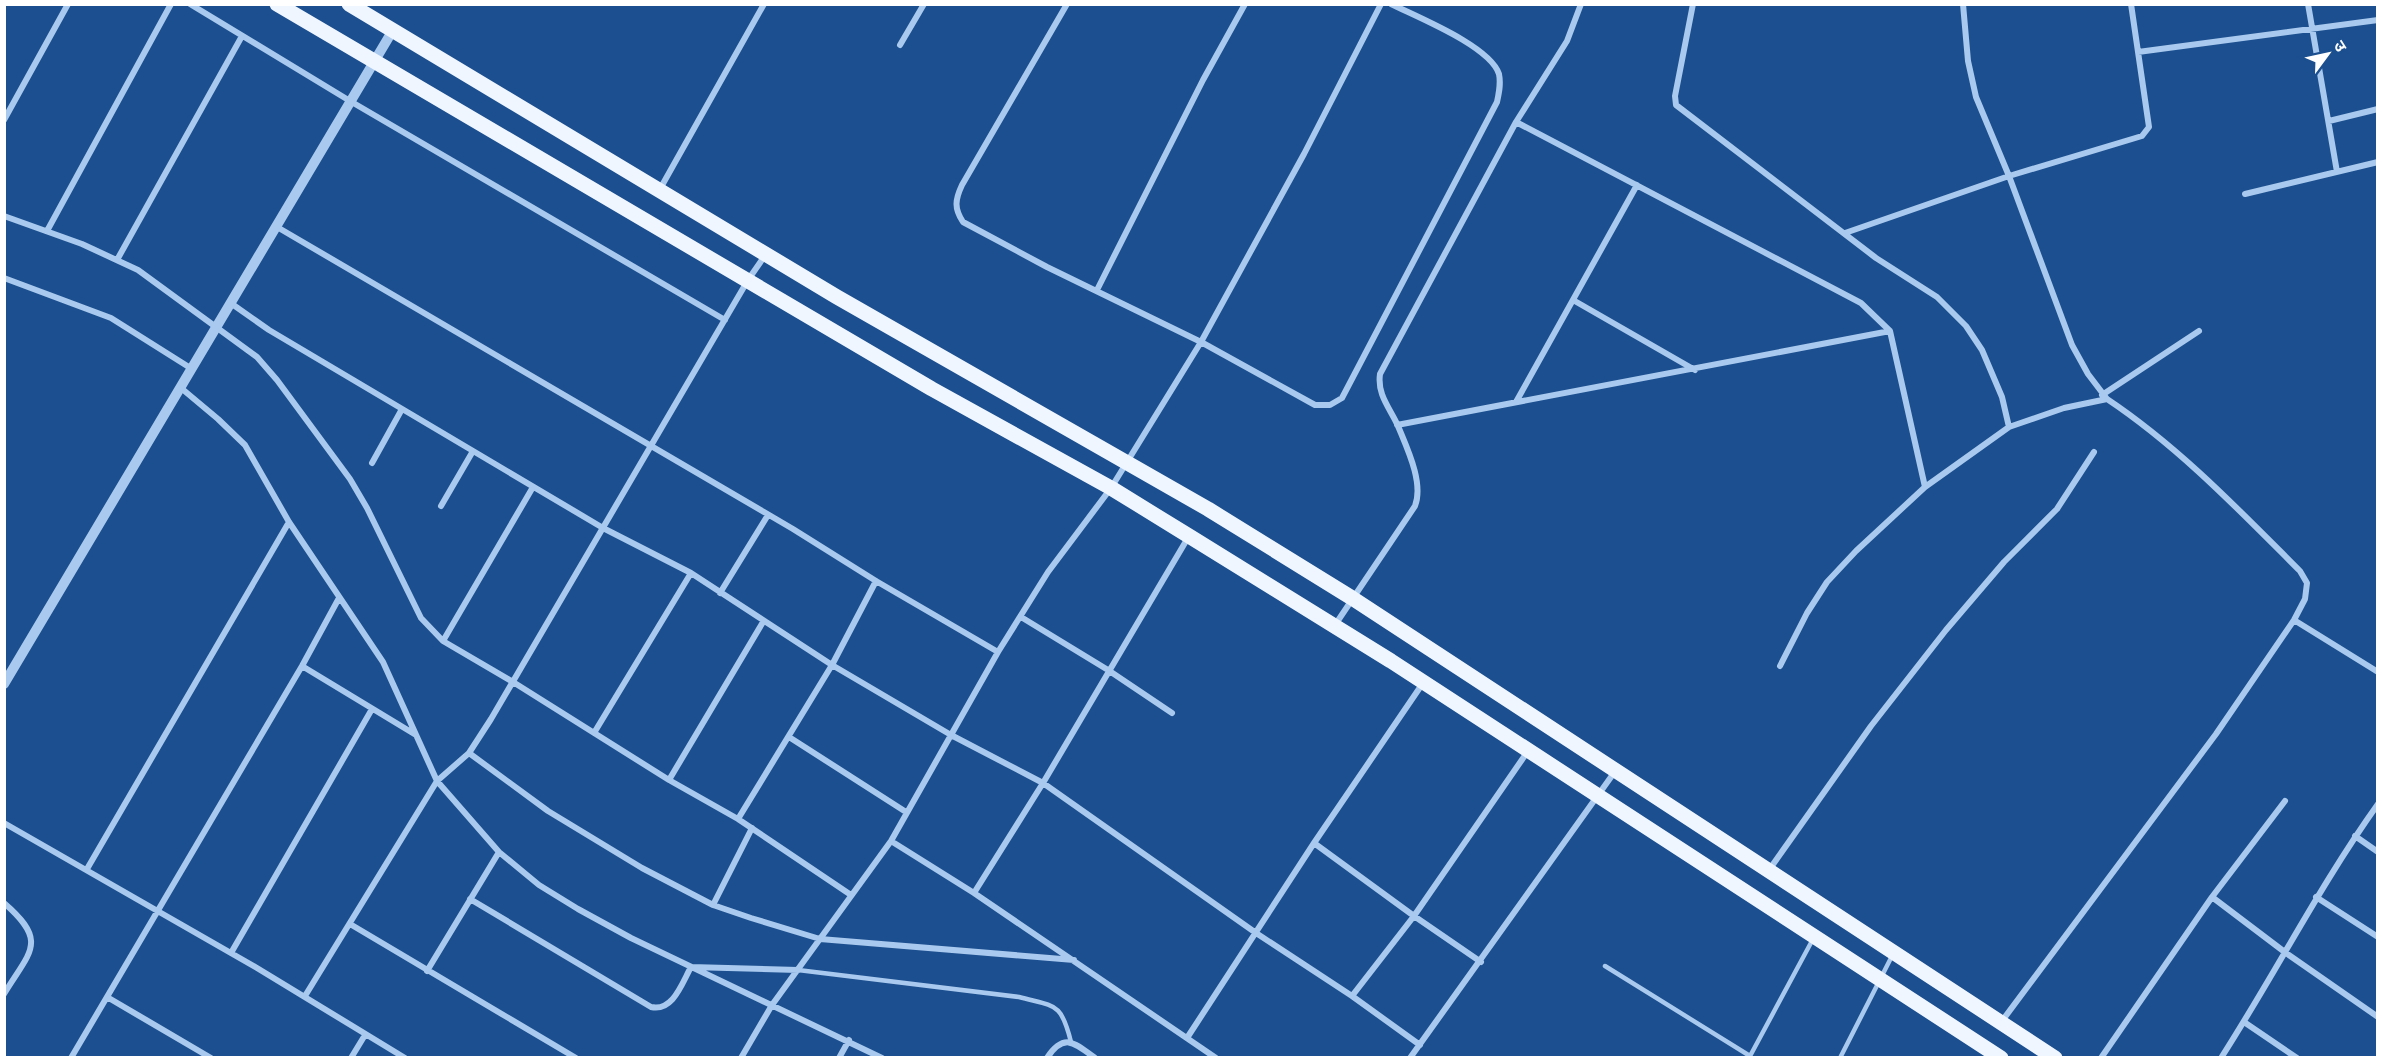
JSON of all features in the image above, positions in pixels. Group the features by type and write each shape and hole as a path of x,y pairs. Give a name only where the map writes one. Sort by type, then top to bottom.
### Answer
{"main road":[{"path":"277,4 932,389 1111,489 1189,536 1529,750 2001,1058"},
{"path":"349,4 766,254 984,382 1128,462 1352,598 1440,658 1616,770 2055,1058"}],"street":[{"path":"4,120 68,4"},
{"path":"47,231 171,4"},
{"path":"190,4 350,101 725,320"},
{"path":"659,190 764,4"},
{"path":"900,45 924,4"},
{"path":"1067,4 962,185 956,198 956,211 963,222 1047,267 1202,342 1316,405 1330,405 1342,398 1497,102 1500,88 1499,73 1492,63 1461,38 1391,4"},
{"path":"1097,290 1203,80 1245,4"},
{"path":"741,1058 772,1005 891,841 998,652 1048,572 1111,489 1202,342 1304,154 1381,4"},
{"path":"1335,626 1415,506 1419,496 1418,482 1397,425 1382,397 1380,374 1516,122 1567,41 1581,4"},
{"path":"1693,4 1675,96 1676,105 1876,258 1936,297 1965,326 1982,350 2002,397 2009,426"},
{"path":"1963,4 1968,61 1976,97 2009,176 2072,345 2105,397 2148,429 2196,470 2300,571 2307,584 2305,599 2294,620 2216,734 2001,1022"},
{"path":"1845,233 2009,176 2142,136 2149,127 2132,4"},
{"path":"2308,4 2337,172"},
{"path":"2138,52 2378,20"},
{"path":"4,684 393,30"},
{"path":"117,260 242,36"},
{"path":"2330,121 2378,109"},
{"path":"1516,122 1861,303 1890,331 1925,486"},
{"path":"2245,194 2378,162"},
{"path":"1516,402 1637,185"},
{"path":"4,216 47,231 138,270 256,357 277,380 350,479 367,508 421,618 443,641 669,780 738,819 851,895"},
{"path":"277,227 998,652"},
{"path":"305,996 437,781 469,753 513,682 748,280 766,254"},
{"path":"4,278 111,318 193,369"},
{"path":"1573,300 1695,370"},
{"path":"232,304 269,330 473,452 603,528 691,573 832,665 951,735 1043,783 1420,1045"},
{"path":"1397,425 1890,331"},
{"path":"1780,666 1807,613 1827,582 1856,551 1925,486 2009,426 2105,397 2199,331"},
{"path":"182,388 219,419 245,446 289,522 383,662 437,781 499,852 539,885 631,938 849,1040 882,1058"},
{"path":"372,463 402,409"},
{"path":"441,507 473,452"},
{"path":"1769,870 1871,726 1946,630 2004,562 2057,509 2094,452"},
{"path":"443,641 533,487"},
{"path":"720,593 768,515"},
{"path":"87,869 289,522"},
{"path":"974,893 1043,783 1189,536"},
{"path":"594,733 691,573"},
{"path":"738,819 832,665 876,581"},
{"path":"71,1058 302,666 339,598"},
{"path":"1021,617 1108,670 1172,713"},
{"path":"2294,620 2378,672"},
{"path":"669,780 763,622"},
{"path":"302,666 416,735"},
{"path":"1187,1038 1422,683"},
{"path":"231,953 372,709"},
{"path":"789,737 906,812"},
{"path":"1352,996 1414,916 1529,750"},
{"path":"469,753 548,811 642,868 713,905 820,939 1074,960"},
{"path":"1410,1058 1481,962 1616,770"},
{"path":"2101,1058 2212,897 2285,801"},
{"path":"2221,1058 2286,953 2316,897 2378,804"},
{"path":"4,823 305,996 405,1058"},
{"path":"713,905 752,828"},
{"path":"2355,836 2378,852"},
{"path":"891,841 974,893 1216,1058"},
{"path":"1314,843 1481,962"},
{"path":"427,971 499,852"},
{"path":"2212,897 2286,953 2378,1017"},
{"path":"2316,897 2378,938"},
{"path":"470,899 651,1007 659,1009 667,1006 691,967"},
{"path":"4,903 27,924 33,938 29,952 4,994"},
{"path":"350,924 576,1058"},
{"path":"691,967 798,970"},
{"path":"107,997 211,1058"},
{"path":"2244,1022 2297,1058"},
{"path":"351,1058 365,1035"},
{"path":"839,1058 849,1040"},
{"path":"1047,1058 1062,1042 1071,1042 1095,1058"}],"lane":[{"path":"1605,966 1749,1057 1814,936"},
{"path":"1840,1058 1893,952"},
{"path":"798,970 1018,997 1050,1005 1065,1017 1071,1042"}]}
